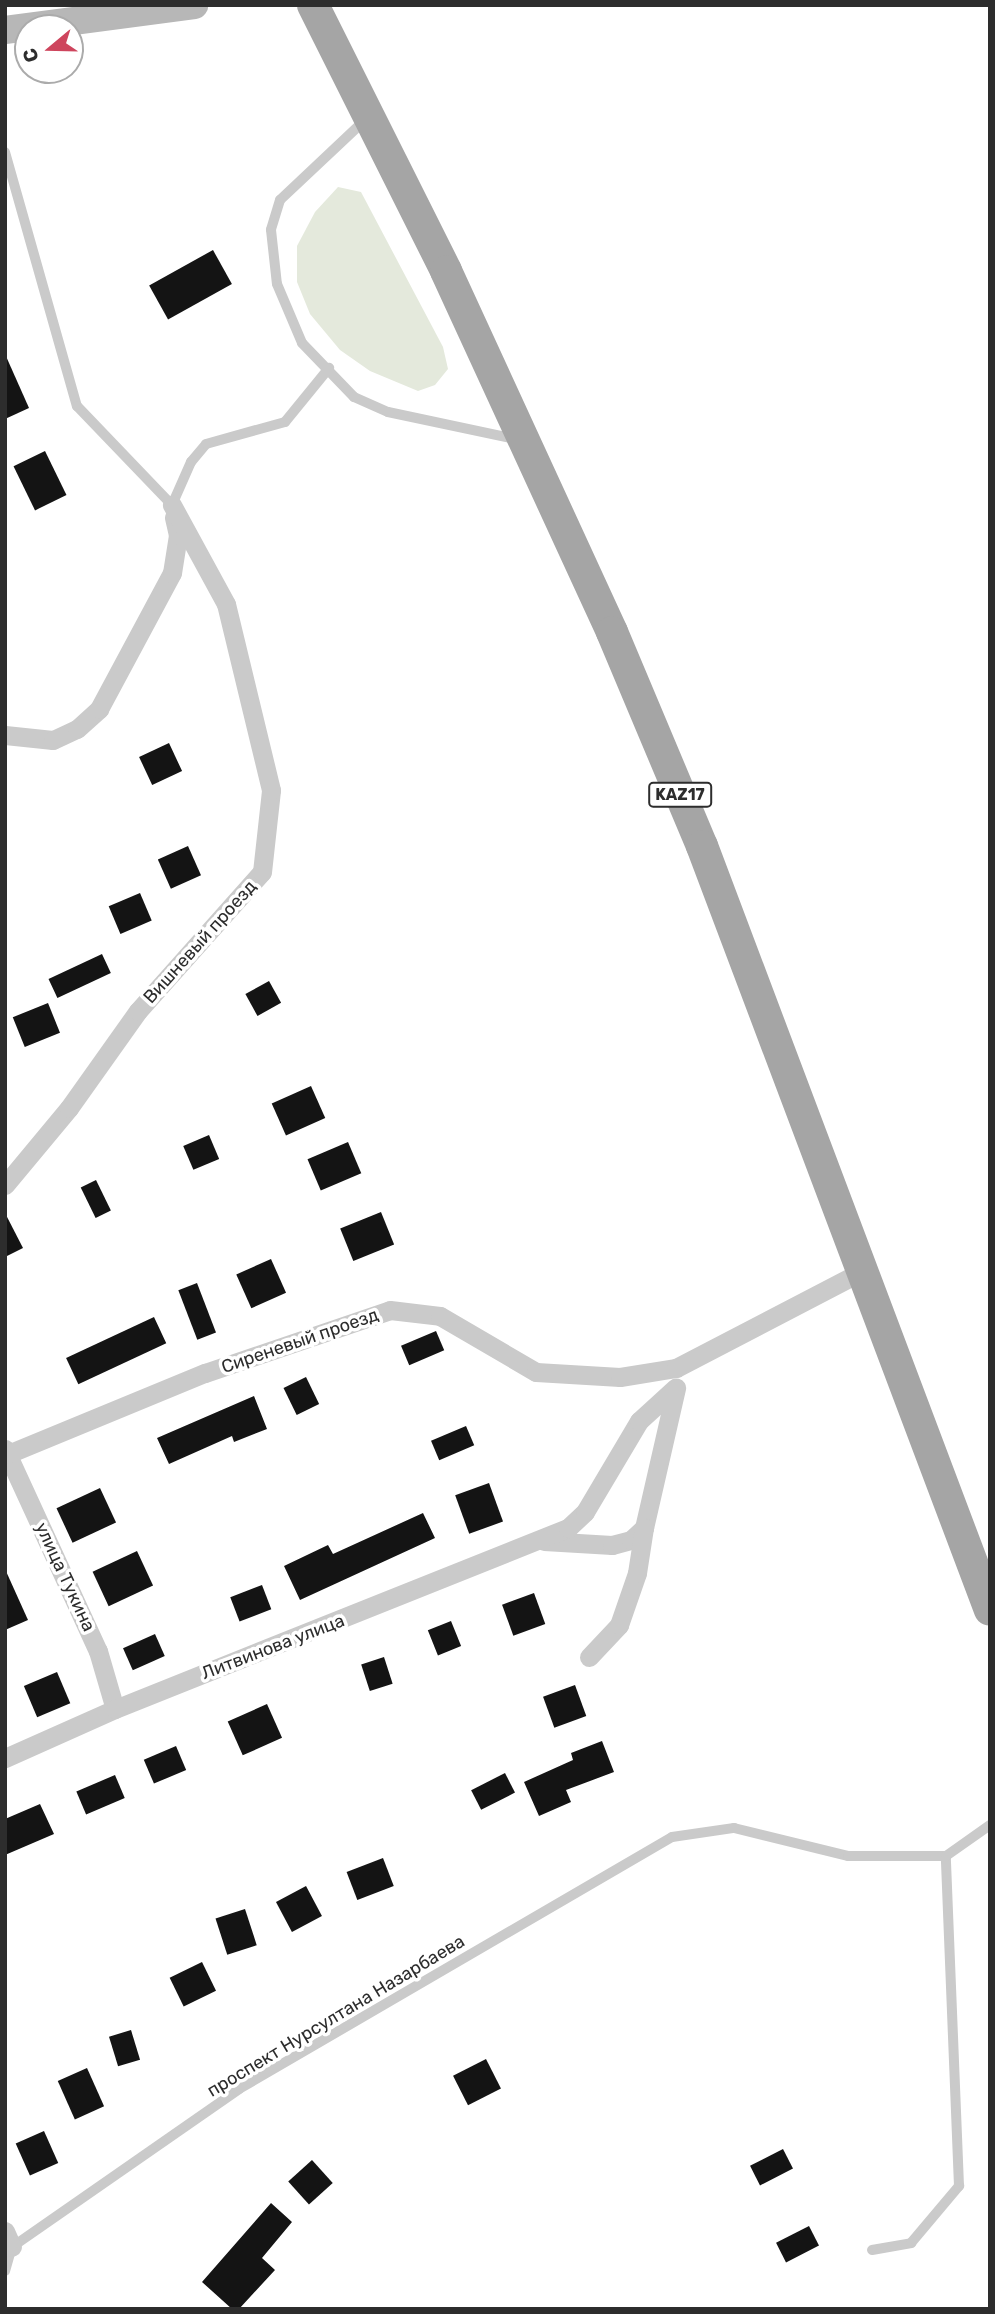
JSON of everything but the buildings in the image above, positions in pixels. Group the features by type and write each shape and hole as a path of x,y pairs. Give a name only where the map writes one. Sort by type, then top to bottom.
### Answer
{"main road":[{"path":"5,30 194,5"},
{"name":"KAZ17","path":"313,5 527,442 702,846 990,1610"}],"street":[{"path":"5,734 53,740 77,729 99,709 172,573 178,535 172,505"},
{"name":"Вишневый проезд","path":"5,1185 69,1108 138,1011 262,872 271,790 229,617 172,505"},
{"name":"Сиреневый проезд","path":"7,1451 205,1373 390,1310 440,1316 536,1372 650,1374 676,1368 862,1271"},
{"path":"543,1541 585,1512 639,1421 675,1388 705,1352"},
{"path":"589,1657 620,1625 637,1573 644,1528 675,1388"},
{"name":"улица Тукина","path":"7,1451 98,1651 115,1709"},
{"path":"543,1541 612,1545 631,1540 644,1528"},
{"name":"Литвинова улица","path":"5,1758 115,1709 543,1541"}],"lane":[{"path":"369,116 280,200 271,230 277,284 302,343 329,368 354,397 388,412 527,442"},
{"path":"5,152 77,406 172,505 191,462 206,444 285,422 329,368"},
{"path":"873,2250 911,2244 958,2186 946,1856 990,1825"},
{"name":"проспект Нурсултана Назарбаева","path":"5,2271 9,2239 239,2089 672,1837 734,1828 848,1856 946,1856"}],"shaded area":[{"path":"338,187 361,192 443,347 448,369 435,385 418,391 370,371 340,350 310,314 297,282 297,246 315,212"}]}
